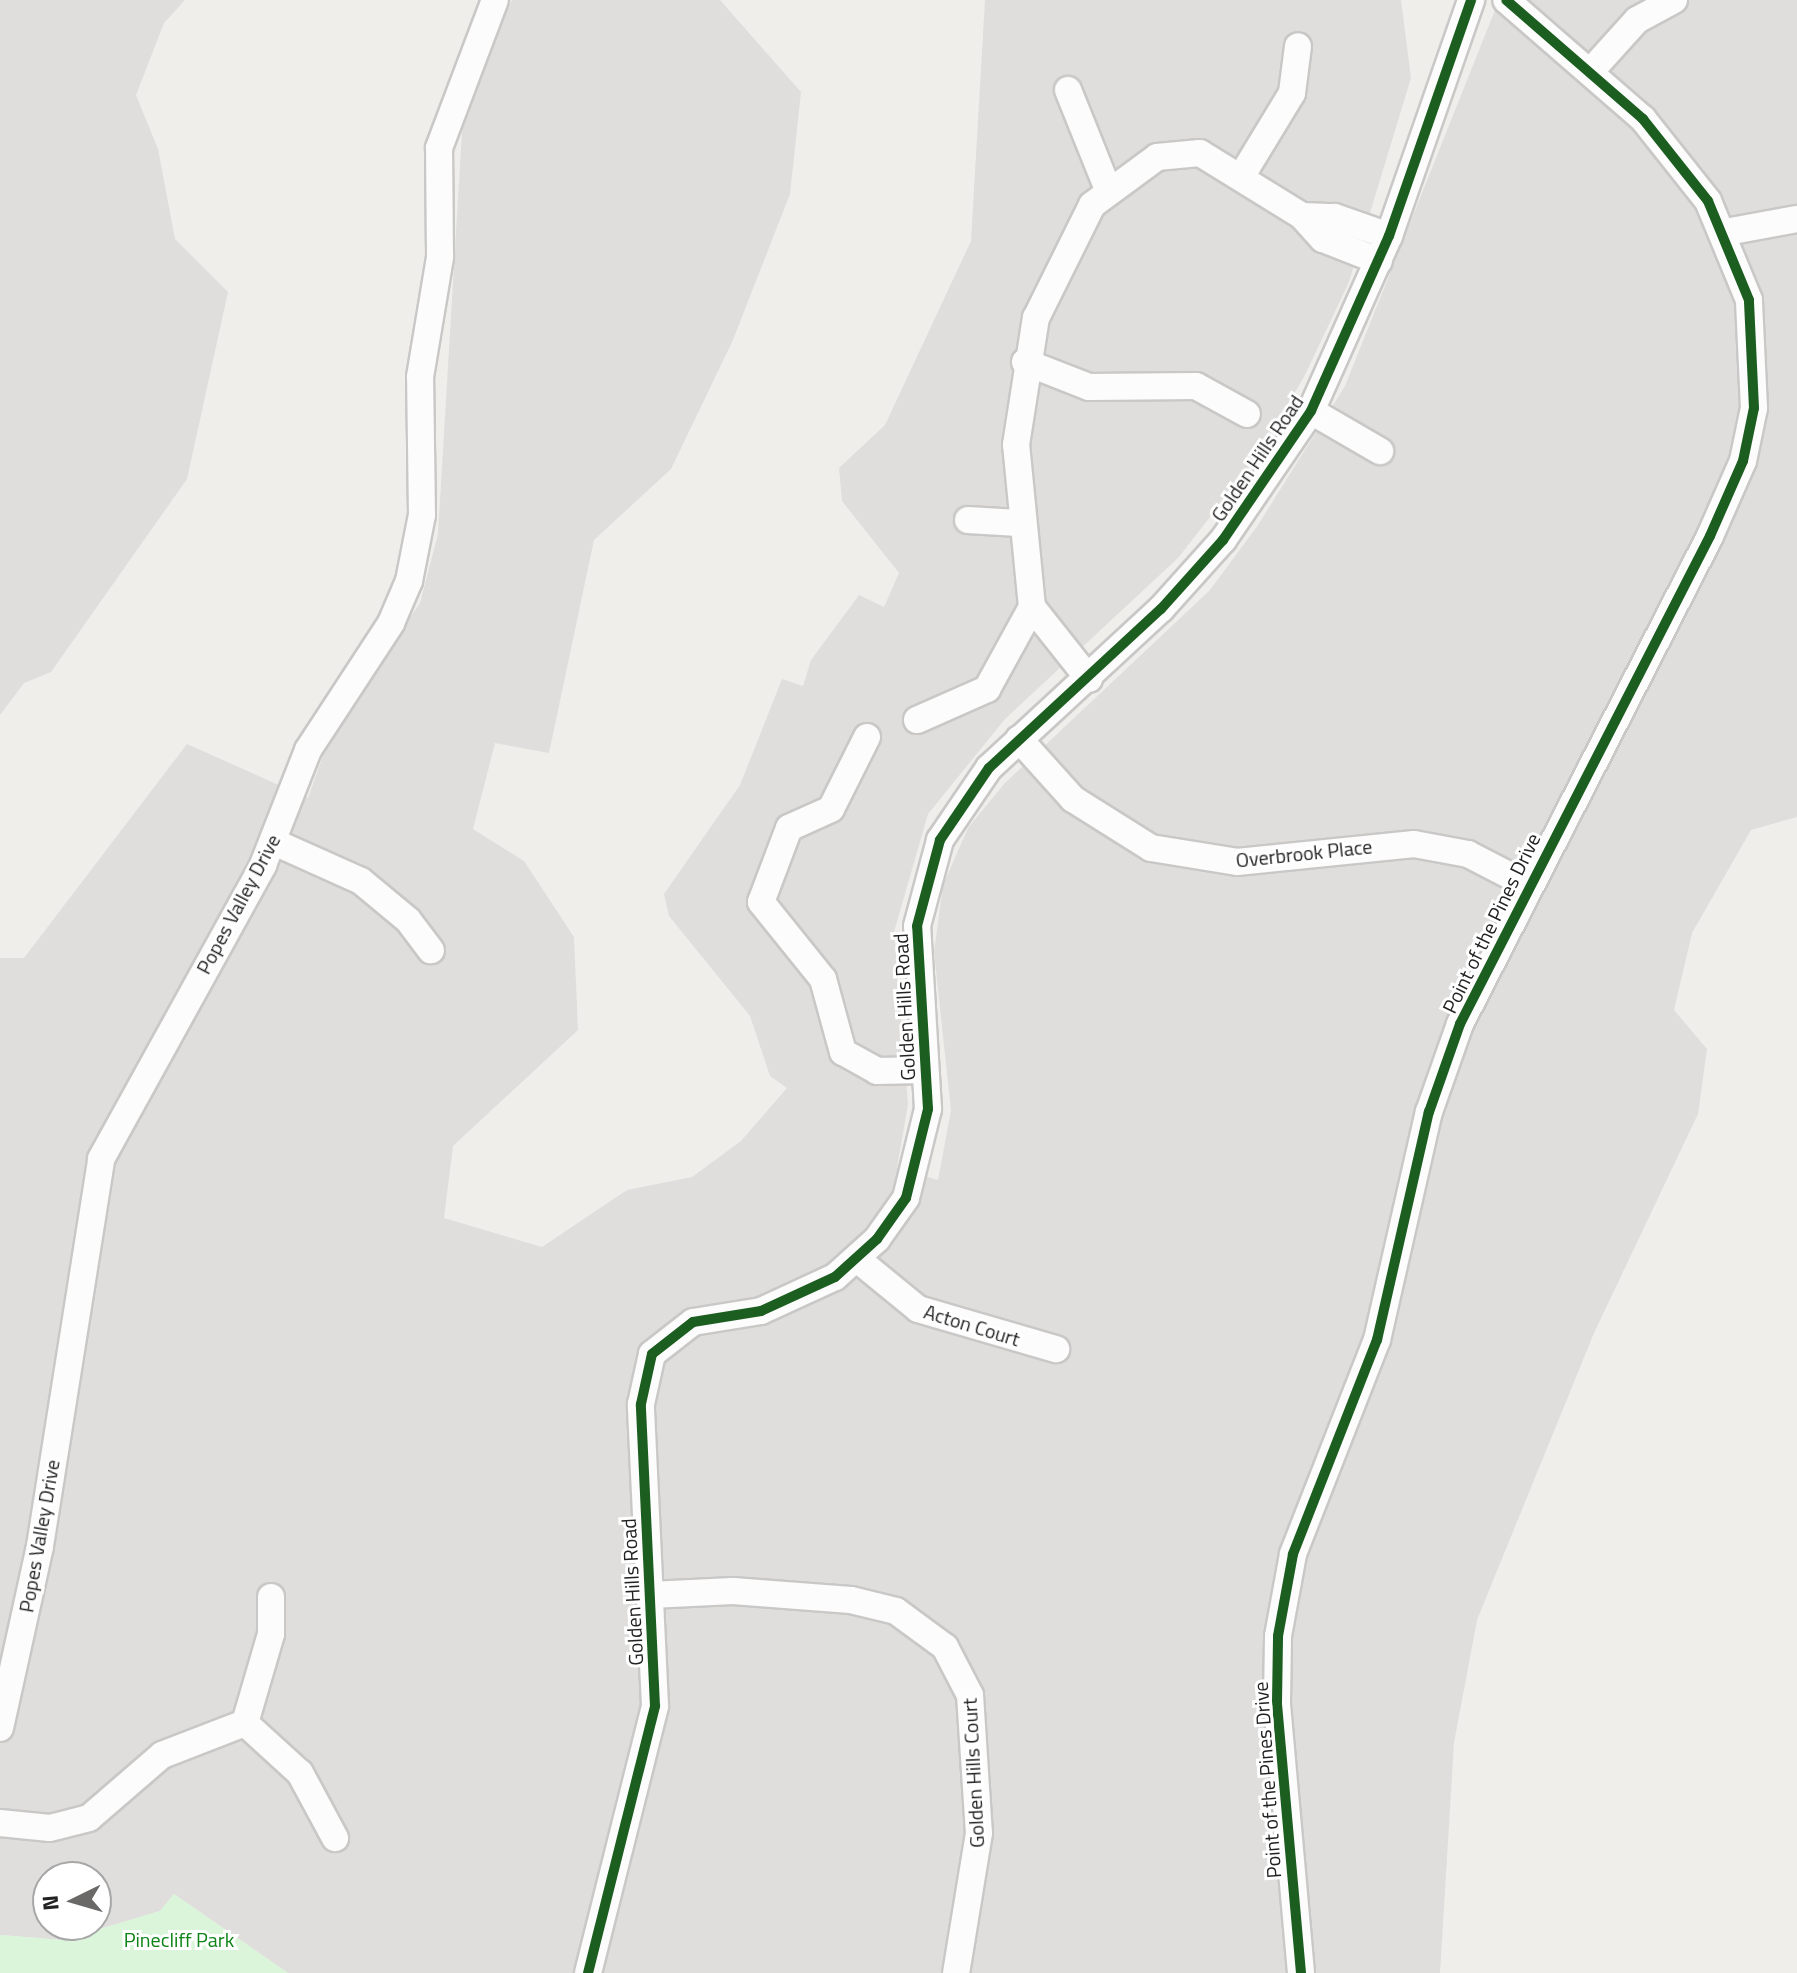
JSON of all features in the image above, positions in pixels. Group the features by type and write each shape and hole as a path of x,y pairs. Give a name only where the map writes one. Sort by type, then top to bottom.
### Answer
{"street":[{"name":"Popes Valley Drive","path":"0,1728 40,1546 94,1180 120,1119 274,842 308,750 391,623 409,581 422,515 420,377 440,257 439,148 495,0"},
{"name":"Golden Hills Road","path":"588,1973 651,1731 650,1595 641,1404 652,1354 693,1322 784,1304 857,1259 914,1178 928,1109 920,897 953,817 1019,739 1089,679 1223,540 1311,411 1389,236 1471,0"},
{"name":"Point of the Pines Drive","path":"1301,1973 1277,1702 1278,1636 1293,1554 1377,1340 1437,1084 1528,885 1743,461 1756,353 1749,300 1726,232 1684,163 1590,72 1506,0"},
{"path":"1590,72 1637,20 1674,0"},
{"path":"1241,177 1292,93 1298,46"},
{"path":"1068,90 1107,187"},
{"path":"1089,679 1032,607 1018,523 1016,445 1025,362 1052,275 1107,187 1179,151 1200,153 1302,216 1323,239 1379,261"},
{"path":"1302,216 1335,217 1389,236"},
{"path":"1726,232 1797,219"},
{"path":"1025,362 1089,387 1196,386 1247,414"},
{"path":"1311,411 1380,451"},
{"path":"968,520 1018,523"},
{"path":"917,720 987,689 1032,607"},
{"path":"867,737 831,809 789,828 761,902 823,979 843,1052 877,1071 925,1070"},
{"name":"Overbrook Place","path":"1019,739 1073,799 1151,848 1237,862 1414,844 1468,854 1528,885"},
{"path":"274,842 361,881 431,950"},
{"name":"Acton Court","path":"857,1259 918,1309 1056,1349"},
{"name":"Golden Hills Court","path":"650,1595 733,1591 851,1600 906,1616 945,1647 970,1695 979,1833 956,1973"},
{"path":"245,1723 271,1634 271,1597"},
{"path":"0,1823 50,1828 89,1818 162,1755 245,1723"},
{"path":"245,1723 300,1773 335,1838"}],"shaded area":[{"path":"0,0 185,0 164,23 136,95 158,149 175,239 228,292 187,479 51,672 24,683 0,715"},
{"path":"512,0 720,0 801,92 790,194 733,340 671,469 594,540 549,753 495,743 473,829 524,861 574,937 578,1030 453,1146 444,1218 542,1247 627,1190 692,1177 741,1141 787,1088 770,1076 750,1016 669,916 664,894 740,785 782,679 803,686 811,660 859,595 884,607 899,573 842,501 839,468 885,425 971,241 985,0 1401,0 1411,78 1349,282 1304,377 1253,462 1178,558 1005,719 928,814 894,932 908,1104 897,1168 938,1180 951,1110 934,952 943,885 968,828 1004,784 1210,590 1258,525 1345,386 1499,0 1797,0 1797,817 1751,830 1692,933 1674,1010 1707,1049 1698,1114 1594,1333 1477,1620 1454,1743 1440,1973 288,1973 174,1894 160,1911 112,1925 112,1861 32,1861 32,1938 0,1935 0,958 24,958 187,744 308,798 331,733 420,603 438,534 463,115"}],"green space":[{"name":"Pinecliff Park","path":"174,1894 288,1973 0,1973 0,1935 32,1938 32,1941 112,1941 112,1925 160,1911"}],"cycle path":[{"path":"588,1973 655,1706 641,1404 652,1354 693,1322 761,1311 835,1277 877,1239 906,1198 928,1109 917,926 940,840 989,768 1161,609 1223,540 1311,411 1389,236 1471,0"},
{"path":"1301,1973 1277,1702 1278,1636 1293,1554 1377,1340 1429,1112 1460,1024 1710,536 1743,461 1754,408 1749,300 1708,201 1643,119 1506,0"}]}
